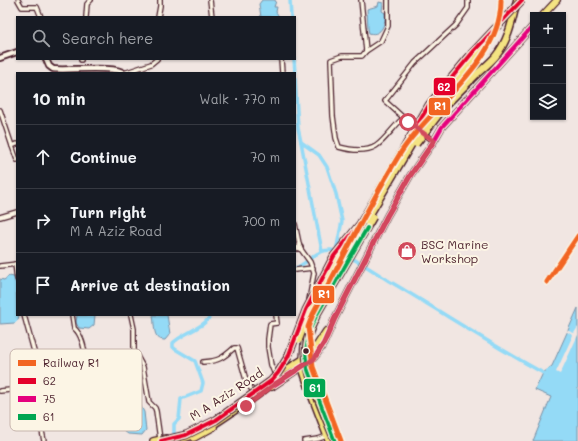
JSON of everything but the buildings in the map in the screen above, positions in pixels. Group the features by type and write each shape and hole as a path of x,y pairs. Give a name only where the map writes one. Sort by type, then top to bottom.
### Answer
{"highway":[{"path":"335,441 308,370 306,353 310,329 317,314 417,142 448,104 494,58 503,46 512,26 517,0"},
{"path":"161,440 186,435 216,420 271,381 278,373 288,357 306,310 334,256 360,224 429,105 474,51 522,0"},
{"path":"176,441 194,436 211,427 273,384 278,375 291,361 310,309 318,298 338,257 371,213 436,103 527,0"},
{"path":"294,365 299,364 302,368 328,439"}],"main road":[{"path":"546,12 555,2"},
{"name":"M A Aziz Road","path":"184,441 204,434 312,360 324,343 335,318 387,216 410,176 442,127 530,29"},
{"name":"M A Aziz Road","path":"153,441 185,433 200,426 302,360 312,353 335,318"}],"street":[{"path":"18,0 22,6 38,7 41,16"},
{"path":"86,16 87,4 91,0"},
{"path":"158,16 160,0"},
{"path":"210,0 212,16"},
{"path":"361,0 366,51"},
{"path":"388,0 388,26 381,41 366,51 362,56 342,56 331,60 333,116 336,138 339,147 362,150 376,146 400,121 408,122"},
{"path":"434,141 408,122 385,101 415,63 456,25 468,8 468,0"},
{"path":"0,58 16,52"},
{"path":"46,60 49,66 53,69 109,69 123,72"},
{"path":"127,72 151,64 156,60"},
{"path":"281,60 282,72"},
{"path":"0,110 16,157"},
{"path":"12,146 16,144"},
{"path":"0,217 16,212"},
{"path":"296,236 297,248 307,257 314,273 307,312 302,360"},
{"path":"0,266 16,264"},
{"path":"296,270 313,268"},
{"path":"24,316 33,349"},
{"path":"72,316 74,328 78,332 84,349"},
{"path":"131,316 134,329 135,349"},
{"path":"276,316 277,323 270,324 268,339 271,365 278,375"},
{"path":"203,362 223,358 234,348 237,348 246,380 252,392"},
{"path":"142,365 149,402 155,408 161,440"},
{"path":"0,391 10,390"},
{"path":"42,431 44,441"},
{"path":"304,441 328,439"}],"water":[{"path":"262,0 276,1 274,7 277,7 276,12 278,16 261,16 259,4"},
{"path":"379,2 383,3 382,11 385,13 384,24 377,33 369,33 367,9 378,6"},
{"path":"9,276 14,277 16,285 16,316 19,316 18,320 15,323 0,324 0,279 4,280"},
{"path":"578,308 578,441 533,441 551,397 535,390 543,373 552,366"},
{"path":"77,316 95,316 94,325 89,329 79,328 76,323"},
{"path":"153,316 167,316 170,334 165,340 158,338 155,331"},
{"path":"142,408 144,412 146,430 142,435 128,434 124,431 142,431"}],"pier":[{"path":"578,327 578,335 560,374 556,372 573,335 565,331 574,333"}],"waterway":[{"path":"290,0 291,16"},
{"path":"294,60 295,72"},
{"path":"296,95 298,128 301,142 319,155 327,167 336,194 342,221 336,251"},
{"path":"301,142 322,251"},
{"path":"296,268 304,264 320,252 330,250 336,251 351,258 487,341 547,375"},
{"path":"174,433 174,424 179,419 181,399 201,391 203,383 195,361 175,349 173,347 173,343 204,323 210,316"}],"rail line":[{"name":"R1","path":"341,441 313,367 308,327 313,314 354,235 398,157 411,138 477,64 490,44 498,22 501,0"},
{"name":"R1","path":"547,282 578,236"}],"transit line":[{"name":"62","path":"161,441 186,435 216,420 271,381 278,373 288,357 306,310 334,256 360,224 429,105 474,51 522,0"},
{"name":"75","path":"274,385 312,360 317,354 324,343 335,318 387,216 410,176 442,127 530,29"},
{"name":"61","path":"335,441 308,370 306,353 308,338 310,329 317,314 367,228"}],"place":[{"name":"BSC Marine Workshop","path":"407,251"}],"route":[{"path":"246,406 275,384 302,368 312,360 324,343 335,318 387,216 410,176 434,141 408,122"}]}
